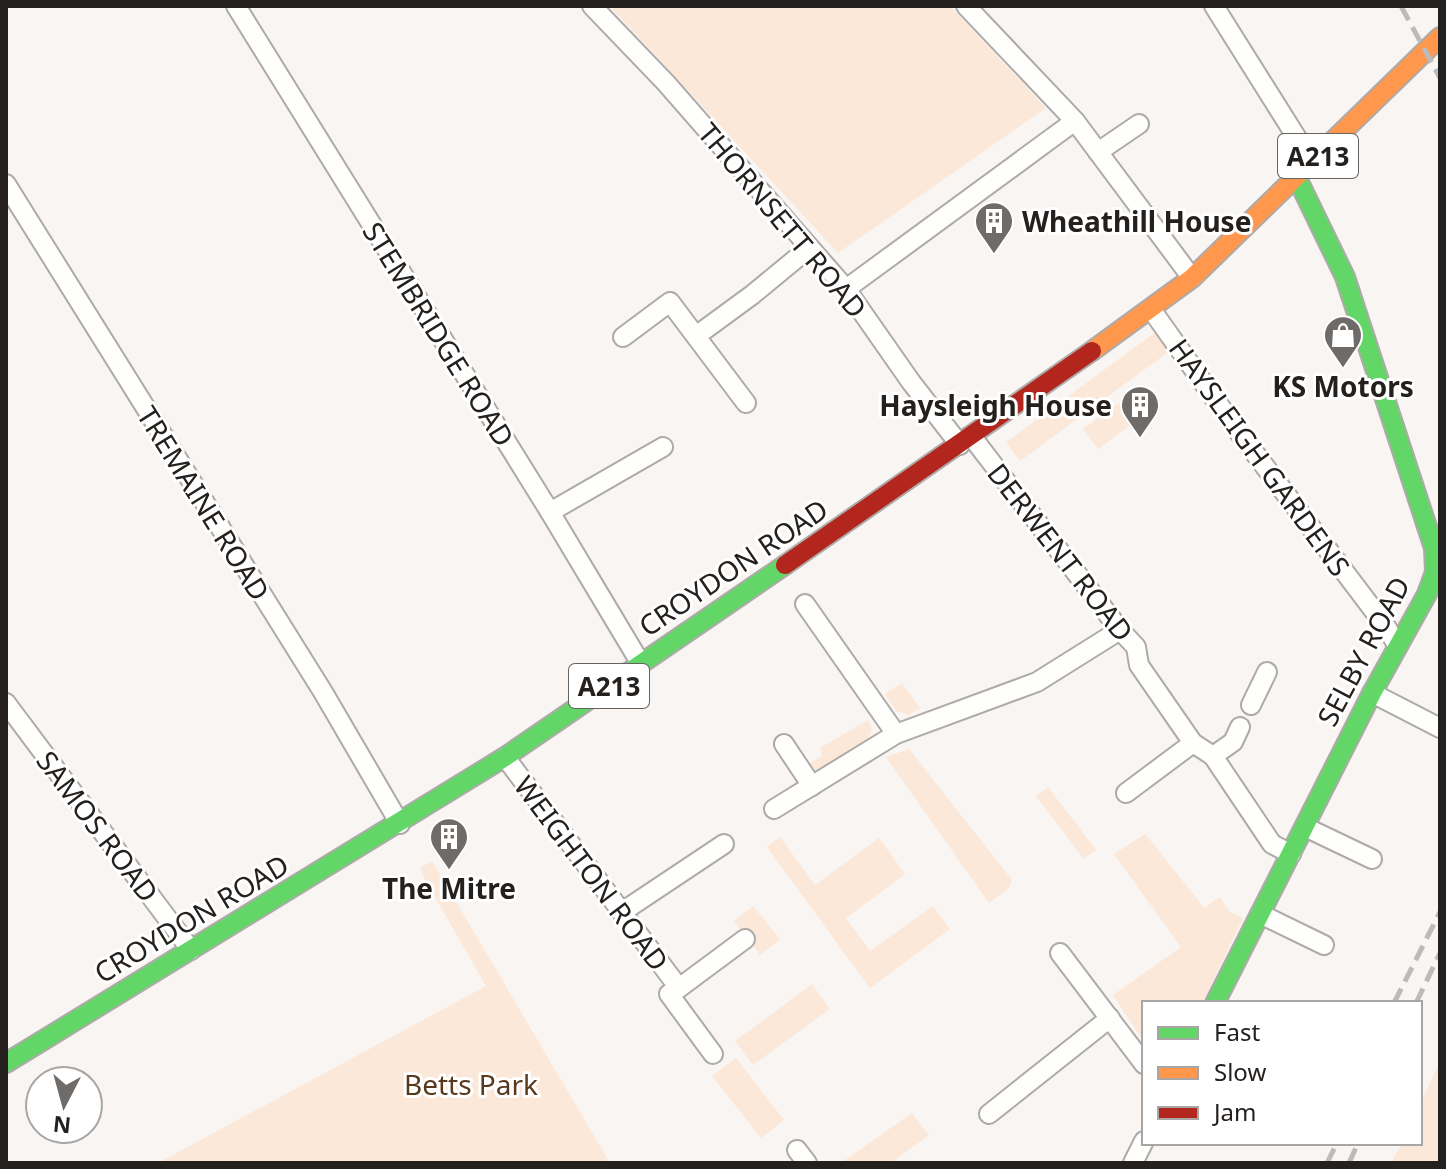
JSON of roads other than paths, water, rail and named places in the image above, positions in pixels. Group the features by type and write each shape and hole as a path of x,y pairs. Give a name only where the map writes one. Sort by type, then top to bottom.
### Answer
{"main road":[{"name":"A213","path":"1296,176 1440,37"},
{"name":"CROYDON ROAD","path":"6,1063 505,757 966,441 1192,278 1296,176"},
{"name":"SELBY ROAD","path":"1216,1001 1397,645 1434,598 1434,548 1345,277 1296,176"}],"street":[{"name":"STEMBRIDGE ROAD","path":"236,6 641,664"},
{"name":"THORNSETT ROAD","path":"592,6 666,83 846,289 911,382 966,441"},
{"path":"966,6 1075,121 1192,278"},
{"path":"1214,6 1312,162"},
{"path":"846,289 1075,121"},
{"path":"1098,152 1139,124"},
{"name":"TREMAINE ROAD","path":"6,184 323,692 400,824"},
{"path":"696,336 809,248"},
{"path":"623,337 670,302 746,403"},
{"name":"HAYSLEIGH GARDENS","path":"1151,309 1397,645"},
{"name":"DERWENT ROAD","path":"966,441 1136,647 1139,665 1193,743 1213,756 1272,844 1291,854"},
{"path":"550,512 663,447"},
{"path":"805,604 896,734"},
{"path":"774,809 896,734 1037,682 1120,630"},
{"path":"1251,705 1267,672"},
{"path":"1372,693 1440,728"},
{"name":"SAMOS ROAD","path":"6,703 191,950"},
{"path":"1213,756 1233,742 1240,727"},
{"path":"1126,793 1193,743"},
{"path":"784,744 812,786"},
{"name":"WEIGHTON ROAD","path":"505,757 679,988"},
{"path":"1305,827 1372,859"},
{"path":"622,912 724,844"},
{"path":"1260,914 1324,945"},
{"name":"WEIGHTON ROAD","path":"713,1054 669,994 745,939"},
{"path":"1060,953 1142,1061"},
{"path":"989,1114 1110,1018"},
{"path":"1133,1163 1142,1145"}],"railway":[{"path":"1401,6 1440,78"},
{"path":"1395,1001 1440,912"},
{"path":"1417,1001 1440,953"},
{"path":"1327,1163 1336,1145"},
{"path":"1349,1163 1357,1145"}],"place":[{"name":"Wheathill House","path":"994,255"},
{"name":"KS Motors","path":"1343,369"},
{"name":"Haysleigh House","path":"1140,439"},
{"name":"The Mitre","path":"449,871"}],"park label":[{"name":"Betts Park","path":"471,1084"}]}
